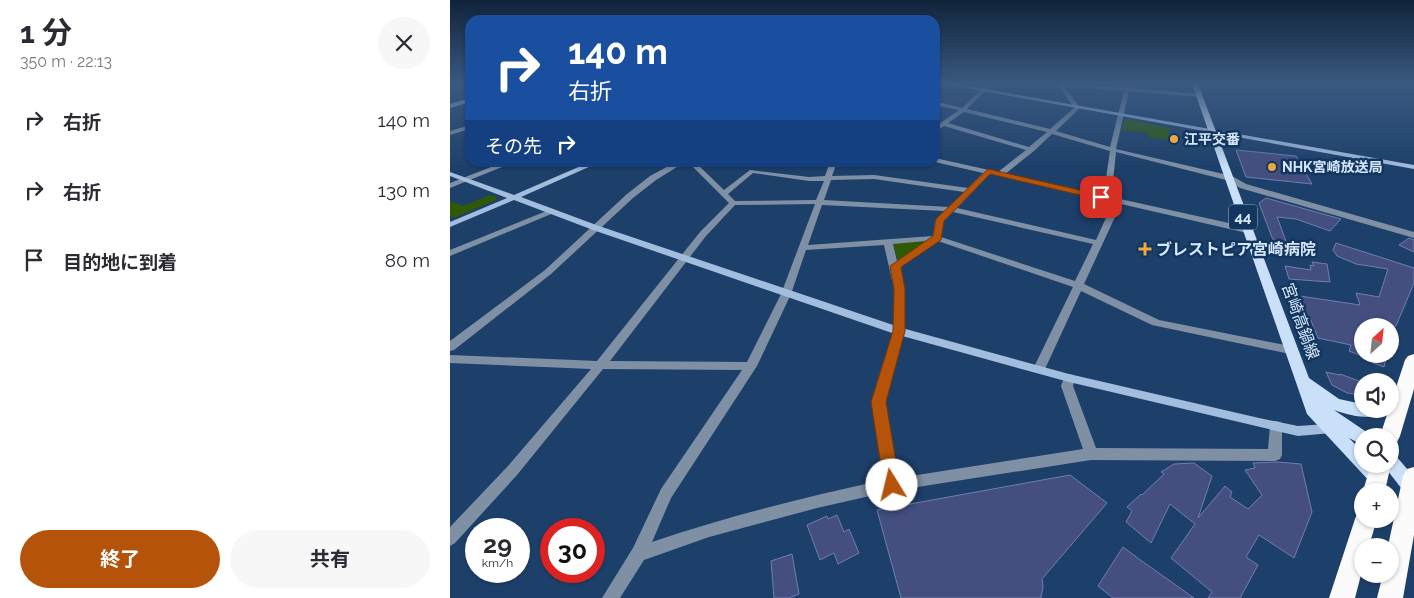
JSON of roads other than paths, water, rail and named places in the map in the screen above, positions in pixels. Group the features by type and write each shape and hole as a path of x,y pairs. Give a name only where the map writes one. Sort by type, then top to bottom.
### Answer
{"highway":[{"path":"1399,393 1414,360"},
{"path":"1390,598 1412,482"},
{"path":"1342,598 1363,528"}],"main road":[{"name":"宮崎高鍋線","path":"1205,112 1290,350 1315,414 1327,429 1378,478"},
{"path":"1302,378 1314,392 1340,406 1354,410"},
{"path":"1311,402 1354,432"},
{"path":"1399,470 1412,482"}],"street":[{"path":"940,127 960,112"},
{"path":"971,112 1229,178 1243,186 1414,235"},
{"path":"1000,174 1032,150 1074,112"},
{"path":"1098,112 1414,167"},
{"path":"1118,201 1108,192 1111,156 1114,150 1118,121 1122,112"},
{"path":"944,124 1032,150"},
{"path":"450,133 465,128"},
{"path":"940,161 1247,230"},
{"path":"450,186 498,167"},
{"path":"450,225 585,167"},
{"path":"450,347 520,295 630,196 653,178 673,167"},
{"path":"696,167 733,203"},
{"path":"610,598 639,554 666,494 751,366 786,294 832,167"},
{"path":"724,194 752,171 809,179 874,177 969,190"},
{"path":"895,266 937,238 939,220 988,172"},
{"path":"450,174 596,228 686,257 786,294 899,331 1070,378 1276,426 1298,431 1327,429"},
{"path":"1039,369 1118,201"},
{"path":"450,538 473,515 599,365 703,234 733,203 819,202 951,209 1099,243"},
{"path":"450,253 552,212"},
{"path":"802,248 937,238 1077,286 1156,323 1290,350"},
{"path":"888,242 899,289 899,331 878,402 892,485"},
{"path":"450,359 599,365 751,366"},
{"path":"1070,378 1067,386 1091,454"},
{"path":"639,554 718,527 817,501 892,485 1091,454 1160,456 1275,455 1276,426"}],"place":[{"name":"江平交番","path":"1174,139"},
{"name":"NHK宮崎放送局","path":"1272,167"},
{"name":"ブレストピア宮崎病院","path":"1145,249"}]}
